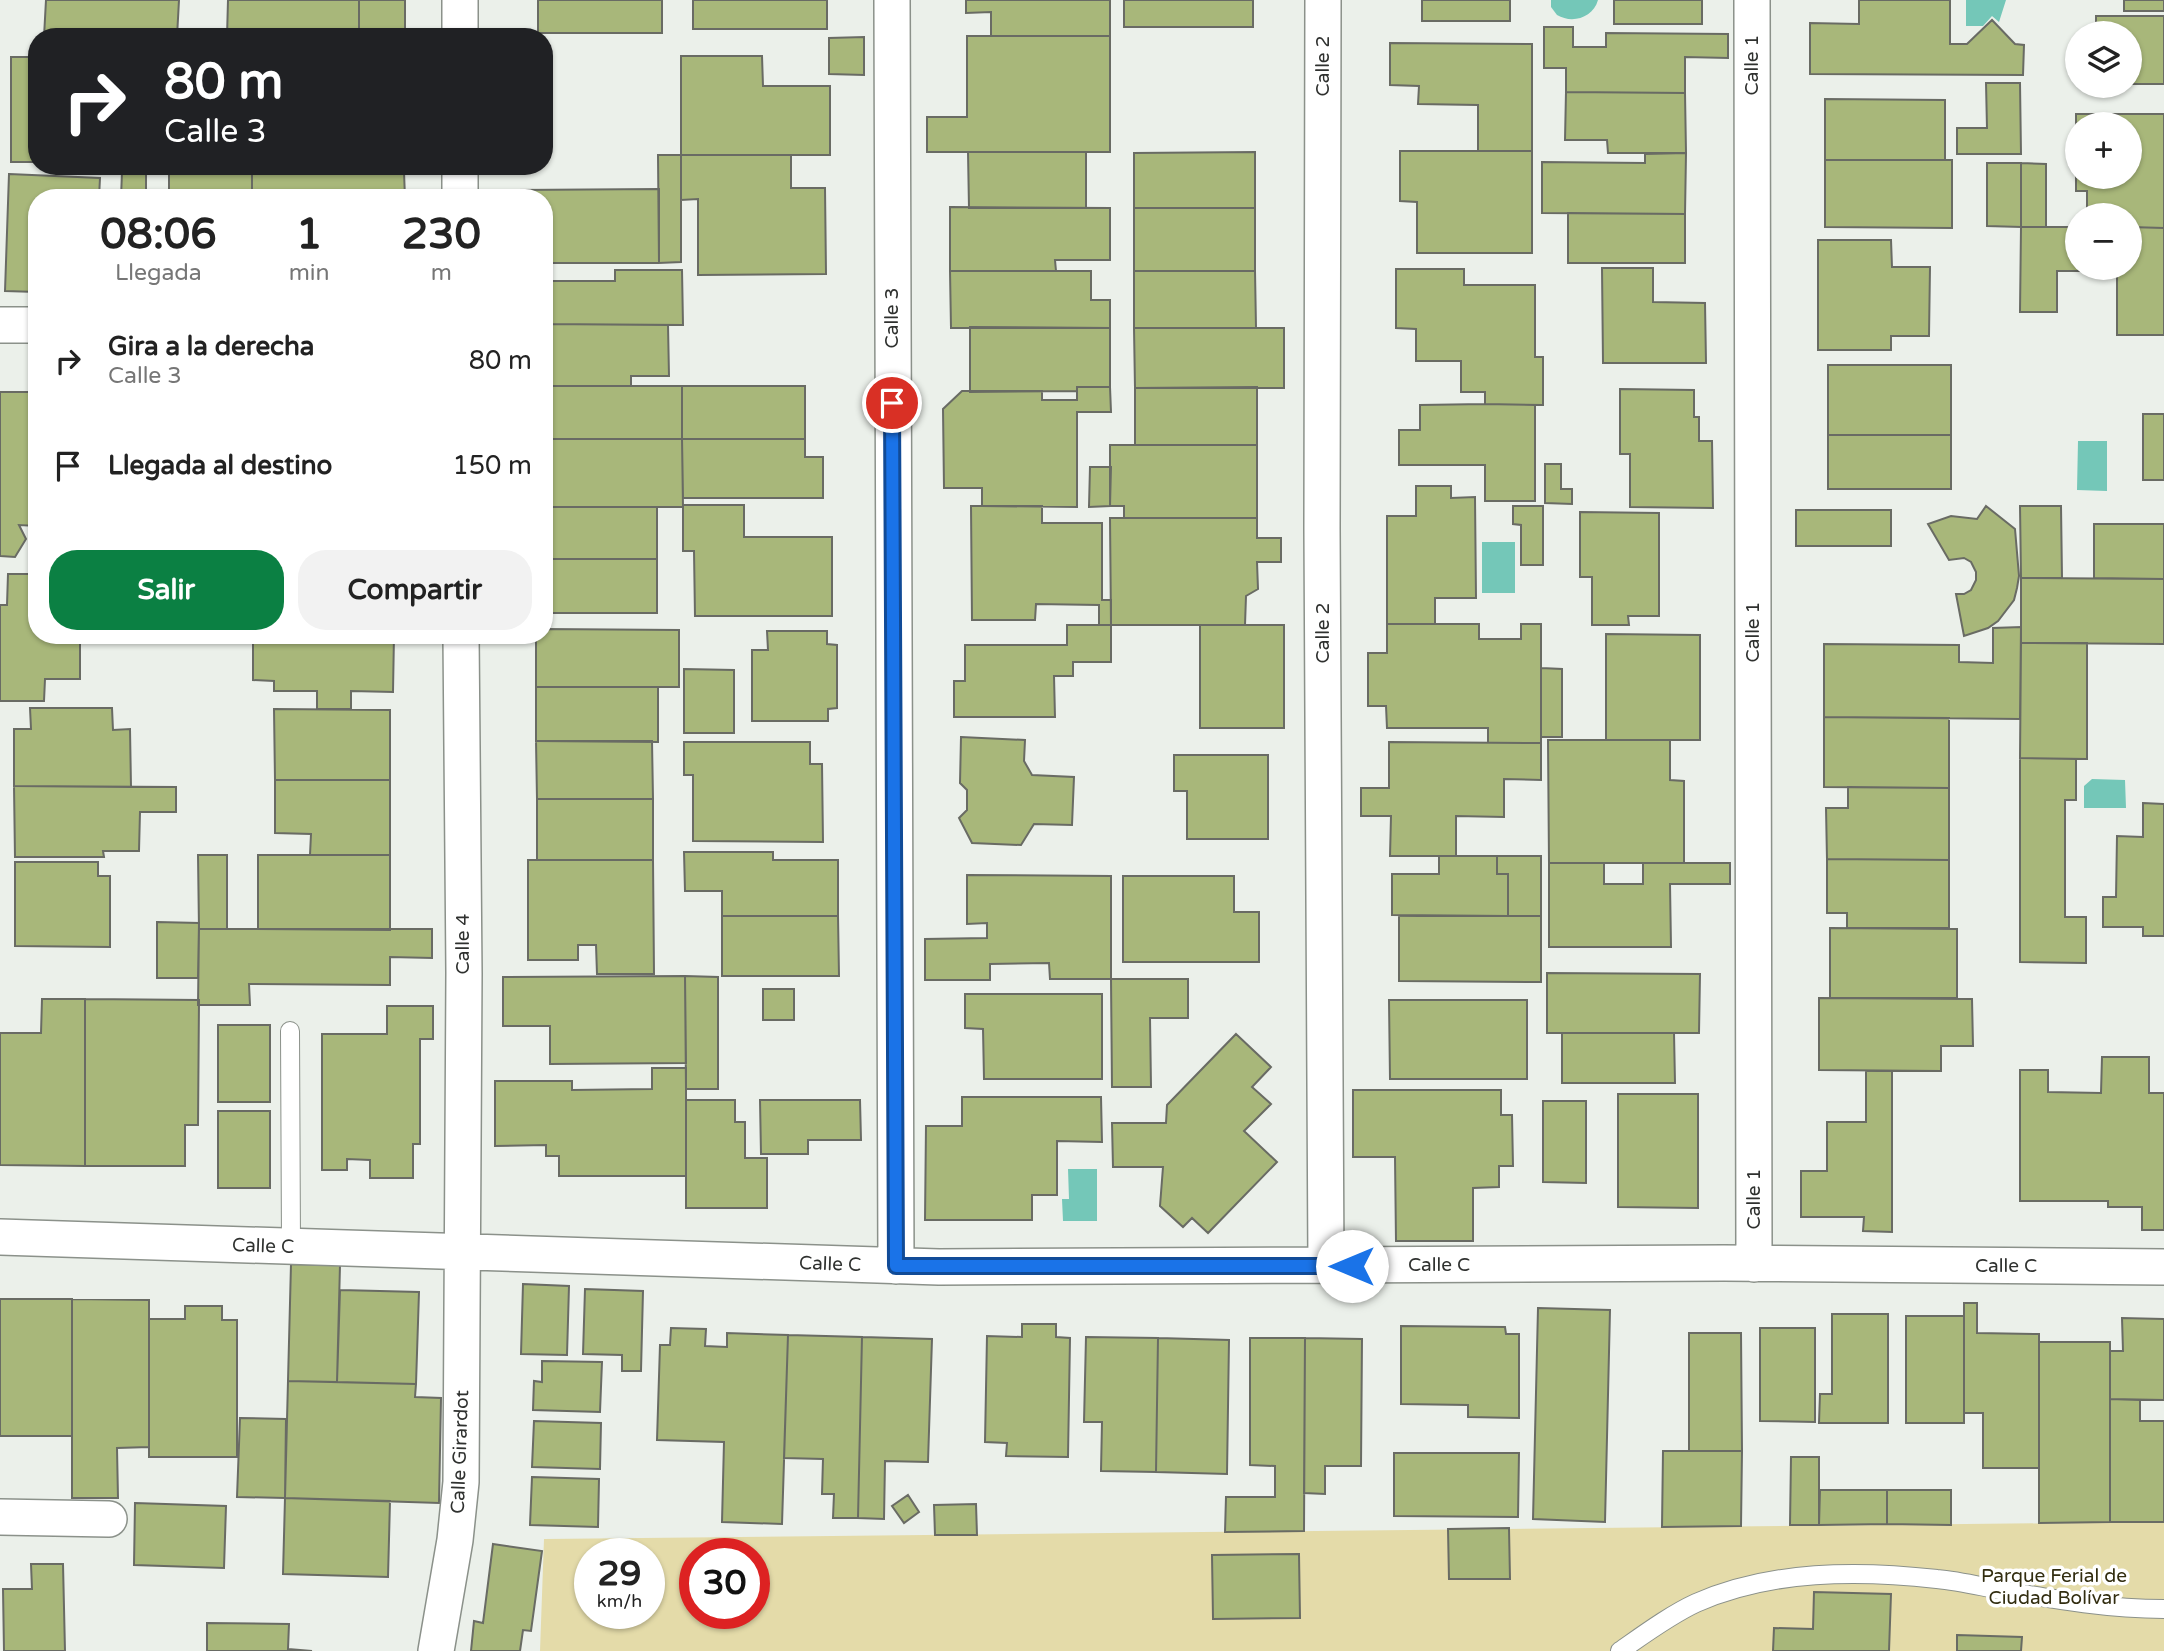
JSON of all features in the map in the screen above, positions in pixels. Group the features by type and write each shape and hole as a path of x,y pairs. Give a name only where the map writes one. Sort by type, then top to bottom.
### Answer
{"street":[{"path":"460,0 460,28"},
{"name":"Calle 3","path":"892,0 896,1266"},
{"name":"Calle 2","path":"1323,0 1322,557 1326,1266"},
{"name":"Calle 1","path":"1752,0 1754,1264"},
{"path":"0,325 28,325"},
{"name":"Calle 4","path":"461,644 463,1252"},
{"name":"Calle C","path":"0,1237 896,1266 1754,1264 2164,1267"},
{"name":"Calle Girardot","path":"436,1651 455,1540 461,1482 463,1252"},
{"path":"0,1517 109,1519"}],"lane":[{"path":"290,1031 291,1247"},
{"path":"1620,1651 1695,1603 1756,1584 1816,1574 1938,1579 2077,1603 2164,1609"}],"green space":[{"name":"Parque Ferial de Ciudad Bolívar","path":"2164,1522 2164,1651 540,1651 544,1539 574,1539 574,1629 665,1629 665,1538 639,1538"}],"water":[{"path":"1551,0 1598,0 1587,15 1569,19 1557,15 1551,7"},
{"path":"1966,0 2006,0 1999,22 1992,16 1983,26 1966,26"},
{"path":"2078,441 2107,441 2107,491 2077,490"},
{"path":"1482,542 1515,542 1515,593 1482,593"},
{"path":"2092,779 2125,780 2126,808 2084,808 2084,786"},
{"path":"1068,1169 1097,1169 1097,1221 1063,1221 1062,1199 1069,1199"}],"building":[{"path":"46,0 179,0 177,28 44,28"},
{"path":"228,0 359,0 359,28 227,28"},
{"path":"359,0 405,0 405,28 359,28"},
{"path":"538,0 662,0 662,33 553,33 553,28 538,28"},
{"path":"693,0 827,0 827,29 693,29"},
{"path":"966,0 1110,0 1110,36 991,36 991,12 966,13"},
{"path":"1124,0 1253,0 1253,27 1124,27"},
{"path":"1422,0 1510,0 1510,21 1422,21"},
{"path":"1614,0 1702,0 1702,24 1614,24"},
{"path":"1859,0 1950,0 1950,44 1967,44 1992,20 2015,44 2024,45 2023,75 1810,74 1810,23 1859,24"},
{"path":"2124,0 2164,0 2164,11 2124,11"},
{"path":"2096,16 2164,16 2164,84 2142,84 2142,21 2096,21"},
{"path":"1544,27 1573,27 1573,47 1606,47 1606,33 1728,34 1728,58 1685,57 1685,93 1566,92 1566,68 1544,68"},
{"path":"967,36 1110,36 1110,152 927,152 927,117 967,117"},
{"path":"864,37 864,75 829,74 829,38"},
{"path":"1390,43 1532,44 1532,151 1478,151 1478,105 1418,104 1419,86 1390,85"},
{"path":"681,56 762,56 763,86 830,86 830,155 681,155"},
{"path":"11,57 28,57 28,162 11,162"},
{"path":"1986,83 2020,83 2021,154 1957,154 1957,128 1987,128"},
{"path":"1566,92 1685,93 1686,153 1608,153 1607,140 1565,140"},
{"path":"1825,99 1945,100 1945,160 1825,160"},
{"path":"2142,114 2164,114 2164,228 2142,227 2142,203 2087,203 2087,191 2076,189 2142,189"},
{"path":"1400,151 1532,151 1532,253 1417,253 1417,202 1400,201"},
{"path":"968,152 1086,152 1086,208 969,208"},
{"path":"1255,152 1255,208 1134,208 1134,153"},
{"path":"1686,153 1685,214 1542,213 1542,162 1645,163 1645,154"},
{"path":"658,155 681,155 681,262 659,263"},
{"path":"681,155 791,155 791,188 825,188 826,274 698,275 698,199 681,200"},
{"path":"1825,160 1952,160 1952,228 1825,227"},
{"path":"1987,163 2021,163 2021,227 1987,226"},
{"path":"2021,163 2046,164 2046,227 2021,227"},
{"path":"9,174 100,178 99,189 28,189 28,292 5,291"},
{"path":"122,175 146,175 146,189 121,189"},
{"path":"169,175 252,175 252,189 169,189"},
{"path":"252,175 404,175 405,189 252,189"},
{"path":"659,189 659,263 553,263 553,190"},
{"path":"950,207 1110,208 1110,260 1055,260 1056,271 950,271"},
{"path":"1134,208 1255,208 1255,271 1134,271"},
{"path":"1568,213 1685,214 1685,263 1568,263"},
{"path":"2021,227 2065,227 2065,271 2057,271 2057,312 2020,312"},
{"path":"2142,227 2164,228 2164,335 2117,335 2117,280 2142,280"},
{"path":"1818,240 1891,240 1892,267 1930,267 1929,336 1891,336 1891,350 1818,350"},
{"path":"1602,268 1653,268 1653,302 1705,303 1706,363 1603,363"},
{"path":"1396,269 1464,269 1464,285 1535,285 1535,357 1543,357 1543,405 1485,404 1485,392 1461,392 1461,361 1416,361 1416,329 1396,328"},
{"path":"615,270 682,270 683,325 553,324 553,281 615,281"},
{"path":"950,271 1091,271 1091,300 1110,300 1110,328 951,328"},
{"path":"1134,271 1255,271 1256,328 1134,328"},
{"path":"553,324 668,325 669,376 631,376 631,386 553,386"},
{"path":"970,327 1110,328 1110,387 1077,387 1077,391 970,392"},
{"path":"1134,328 1284,328 1284,388 1135,388"},
{"path":"1828,365 1951,365 1951,435 1828,435"},
{"path":"553,386 682,386 682,439 553,439"},
{"path":"682,386 805,386 805,439 682,439"},
{"path":"1077,387 1110,387 1111,412 1077,412 1077,507 982,506 982,488 944,488 943,409 962,391 1042,391 1042,400 1077,400"},
{"path":"1257,387 1257,445 1135,445 1135,388"},
{"path":"1620,389 1694,390 1694,417 1699,417 1699,441 1712,441 1713,508 1630,507 1630,454 1620,454"},
{"path":"0,392 28,392 28,526 19,525 26,539 15,557 0,556"},
{"path":"1420,405 1535,405 1535,501 1485,501 1485,465 1399,465 1399,430 1420,430"},
{"path":"2143,414 2164,414 2164,480 2143,480"},
{"path":"1828,435 1951,435 1951,489 1828,489"},
{"path":"553,439 682,439 683,507 553,507"},
{"path":"682,439 805,439 805,457 823,457 823,498 683,498"},
{"path":"1110,445 1257,445 1257,518 1124,518 1124,506 1110,506"},
{"path":"1545,464 1561,464 1561,489 1572,489 1572,504 1545,503"},
{"path":"1090,467 1111,467 1110,506 1089,507"},
{"path":"1416,486 1451,486 1451,498 1475,497 1476,598 1435,598 1435,624 1387,624 1387,516 1416,516"},
{"path":"683,505 744,505 744,537 832,537 832,616 695,616 694,551 683,551"},
{"path":"971,506 1042,506 1042,523 1102,523 1102,600 1111,600 1111,625 1099,625 1099,605 1036,604 1035,620 972,620"},
{"path":"1513,506 1543,506 1543,565 1521,565 1521,525 1513,524"},
{"path":"1986,506 2015,529 2019,576 2017,588 2014,600 1998,621 1988,628 1964,636 1956,594 1971,590 1976,580 1976,572 1971,562 1964,558 1949,560 1928,524 1951,516 1977,519"},
{"path":"2020,506 2061,506 2062,578 2021,578"},
{"path":"553,507 657,507 657,559 553,559"},
{"path":"1796,510 1891,510 1891,546 1796,546"},
{"path":"1580,512 1659,513 1659,616 1628,616 1629,625 1592,625 1592,577 1580,577"},
{"path":"1110,518 1257,518 1257,538 1281,538 1281,562 1257,562 1258,589 1246,596 1245,625 1111,625"},
{"path":"2094,524 2164,524 2164,579 2094,578"},
{"path":"553,559 657,559 657,613 553,613"},
{"path":"8,574 28,574 28,644 80,644 80,679 45,679 44,701 0,701 0,605 7,605"},
{"path":"2021,578 2164,579 2164,644 2021,643"},
{"path":"1387,624 1479,624 1479,639 1521,639 1521,624 1541,624 1541,743 1488,743 1488,728 1387,728 1386,706 1368,706 1368,653 1387,653"},
{"path":"1067,625 1111,625 1111,662 1073,662 1073,676 1054,676 1055,717 954,717 954,681 965,681 965,645 1067,645"},
{"path":"1200,625 1284,625 1284,728 1200,728"},
{"path":"2021,627 2020,719 1824,717 1824,644 1959,645 1959,662 1993,663 1993,628"},
{"path":"553,629 679,630 679,687 536,687 536,644 553,644"},
{"path":"767,631 827,631 827,644 837,645 837,708 828,709 828,721 752,721 752,650 768,650"},
{"path":"1606,634 1700,635 1700,740 1606,740"},
{"path":"2021,643 2087,643 2087,759 2020,758"},
{"path":"253,644 394,644 393,692 351,691 351,709 317,709 317,691 274,691 274,681 253,680"},
{"path":"1541,668 1562,669 1562,737 1541,737"},
{"path":"684,669 734,670 734,733 684,733"},
{"path":"536,687 658,687 658,742 536,741"},
{"path":"30,708 112,708 113,730 130,729 131,787 14,786 14,729 31,729"},
{"path":"274,709 390,710 390,780 275,780"},
{"path":"1824,717 1949,718 1949,788 1824,787"},
{"path":"961,737 1025,740 1024,761 1032,775 1074,777 1072,825 1034,824 1021,845 972,843 959,818 967,810 967,790 960,783"},
{"path":"1548,740 1670,740 1670,780 1684,781 1684,863 1549,863"},
{"path":"536,741 652,741 653,799 537,799"},
{"path":"684,742 810,742 810,764 822,764 823,842 693,841 693,775 684,775"},
{"path":"1389,742 1541,743 1541,780 1504,779 1504,817 1456,816 1456,856 1390,856 1391,816 1361,816 1361,788 1389,788"},
{"path":"1174,755 1268,755 1268,839 1187,839 1187,791 1174,791"},
{"path":"2020,758 2076,759 2076,800 2065,800 2065,917 2086,917 2086,963 2020,962"},
{"path":"275,780 390,780 390,855 310,855 311,834 275,833"},
{"path":"14,786 176,787 176,812 140,812 139,851 103,851 104,857 15,857"},
{"path":"1848,787 1949,788 1949,860 1827,859 1826,808 1848,808"},
{"path":"537,799 653,799 653,860 537,860"},
{"path":"2143,803 2164,804 2164,936 2143,936 2143,927 2103,927 2103,897 2116,897 2117,836 2143,837"},
{"path":"684,852 773,852 773,860 838,860 838,916 722,916 722,891 685,891"},
{"path":"198,855 227,855 227,929 199,929"},
{"path":"258,855 390,855 390,930 258,929"},
{"path":"1439,856 1497,856 1497,874 1508,874 1508,916 1392,915 1392,874 1439,874"},
{"path":"1497,856 1541,856 1541,916 1508,916 1508,874 1497,874"},
{"path":"1827,859 1949,860 1949,928 1847,928 1847,913 1827,913"},
{"path":"528,860 653,860 654,974 597,974 596,945 578,945 578,960 528,960"},
{"path":"15,862 98,862 98,876 110,876 110,947 15,946"},
{"path":"1549,863 1604,863 1604,884 1643,884 1643,863 1730,863 1730,884 1670,884 1671,947 1549,947"},
{"path":"967,875 1111,876 1111,979 1050,979 1049,963 990,964 990,980 925,980 925,939 987,938 987,923 967,924"},
{"path":"1123,876 1234,876 1234,912 1259,912 1259,962 1123,962"},
{"path":"722,916 838,916 839,976 722,976"},
{"path":"1399,916 1541,916 1541,982 1399,981"},
{"path":"157,922 199,923 198,978 157,978"},
{"path":"1830,928 1957,929 1957,998 1830,998"},
{"path":"199,929 432,929 432,958 390,957 390,985 249,984 250,1005 198,1005"},
{"path":"1547,973 1700,974 1699,1033 1547,1033"},
{"path":"685,976 686,1063 550,1064 550,1026 503,1026 503,977"},
{"path":"685,976 718,977 718,1089 686,1089"},
{"path":"1111,979 1188,979 1188,1018 1150,1018 1151,1087 1112,1087"},
{"path":"763,989 794,989 794,1020 763,1020"},
{"path":"965,994 1102,994 1102,1079 984,1079 983,1029 965,1028"},
{"path":"1819,998 1972,999 1973,1046 1941,1046 1941,1071 1819,1070"},
{"path":"42,999 85,999 85,1166 0,1165 0,1033 41,1033"},
{"path":"85,999 199,1000 198,1125 185,1125 185,1166 85,1166"},
{"path":"1389,1000 1527,1000 1527,1079 1390,1079"},
{"path":"387,1006 433,1006 433,1039 420,1039 420,1144 413,1144 413,1178 370,1178 370,1160 347,1159 347,1170 322,1170 322,1034 387,1034"},
{"path":"218,1025 270,1025 270,1102 218,1102"},
{"path":"1562,1033 1674,1033 1675,1083 1562,1083"},
{"path":"1236,1034 1271,1067 1252,1087 1271,1104 1244,1131 1277,1162 1208,1233 1192,1218 1183,1227 1160,1206 1163,1167 1113,1167 1112,1123 1166,1123 1167,1105"},
{"path":"2102,1057 2149,1057 2149,1093 2164,1093 2164,1230 2142,1230 2142,1207 2108,1207 2108,1201 2020,1201 2020,1070 2048,1070 2048,1092 2101,1093"},
{"path":"652,1068 686,1068 686,1176 559,1176 559,1156 546,1156 546,1145 495,1146 495,1081 572,1081 572,1090 652,1089"},
{"path":"1866,1071 1892,1071 1892,1232 1863,1231 1864,1217 1801,1217 1801,1171 1827,1171 1827,1122 1866,1122"},
{"path":"1353,1090 1501,1090 1501,1115 1512,1115 1513,1166 1499,1166 1499,1187 1473,1188 1473,1241 1396,1241 1395,1157 1353,1157"},
{"path":"1618,1094 1698,1094 1698,1208 1618,1207"},
{"path":"962,1097 1101,1097 1102,1142 1057,1141 1057,1195 1032,1195 1032,1220 925,1220 926,1126 962,1126"},
{"path":"686,1100 735,1100 735,1122 745,1122 745,1158 767,1158 767,1208 686,1208"},
{"path":"760,1100 860,1100 861,1140 808,1140 808,1154 761,1154"},
{"path":"1543,1101 1586,1101 1586,1183 1543,1182"},
{"path":"218,1111 270,1111 270,1188 218,1188"},
{"path":"291,1264 340,1265 337,1382 288,1381"},
{"path":"523,1284 569,1286 567,1355 521,1354"},
{"path":"585,1289 643,1291 641,1371 622,1371 622,1355 583,1354"},
{"path":"340,1290 419,1292 416,1384 337,1382"},
{"path":"0,1299 72,1299 72,1436 0,1436"},
{"path":"72,1299 149,1300 149,1447 117,1448 118,1498 72,1498"},
{"path":"1964,1303 1977,1303 1977,1333 2039,1334 2039,1468 1983,1468 1983,1413 1964,1413"},
{"path":"185,1306 222,1306 222,1320 237,1320 237,1457 149,1457 149,1319 185,1319"},
{"path":"1538,1308 1610,1310 1605,1522 1533,1519"},
{"path":"1832,1314 1888,1314 1888,1423 1819,1423 1820,1394 1832,1394"},
{"path":"1906,1316 1964,1316 1964,1423 1906,1423"},
{"path":"2122,1318 2164,1319 2164,1400 2110,1399 2110,1351 2123,1351"},
{"path":"1022,1324 1056,1324 1056,1337 1070,1338 1068,1457 1006,1456 1007,1443 985,1442 987,1336 1022,1337"},
{"path":"1401,1326 1505,1327 1506,1334 1519,1334 1519,1418 1468,1417 1468,1405 1401,1404"},
{"path":"671,1328 706,1329 705,1346 727,1347 727,1333 788,1335 782,1524 722,1522 724,1442 657,1440 660,1345 670,1345"},
{"path":"1760,1328 1815,1328 1815,1422 1760,1421"},
{"path":"1689,1333 1741,1333 1742,1451 1689,1451"},
{"path":"788,1335 862,1337 858,1518 833,1518 834,1494 822,1494 823,1459 784,1458"},
{"path":"862,1337 932,1339 928,1462 885,1461 884,1519 858,1518"},
{"path":"1086,1337 1158,1338 1156,1472 1101,1471 1102,1422 1084,1422"},
{"path":"1158,1338 1229,1340 1227,1474 1156,1472"},
{"path":"1250,1338 1305,1338 1304,1531 1225,1532 1226,1497 1275,1497 1275,1466 1250,1465"},
{"path":"1305,1338 1362,1339 1361,1466 1325,1466 1325,1494 1304,1493"},
{"path":"2039,1342 2110,1342 2110,1522 2039,1523"},
{"path":"542,1361 602,1362 600,1412 533,1410 534,1381 542,1382"},
{"path":"288,1381 416,1384 415,1397 441,1398 439,1503 285,1498"},
{"path":"2110,1399 2140,1400 2140,1421 2164,1421 2164,1522 2110,1522"},
{"path":"240,1418 286,1419 285,1498 237,1497"},
{"path":"534,1421 601,1423 600,1469 532,1467"},
{"path":"1663,1451 1742,1451 1741,1526 1662,1527"},
{"path":"1394,1453 1519,1453 1518,1517 1394,1516"},
{"path":"1791,1457 1819,1457 1819,1525 1790,1525"},
{"path":"532,1477 599,1479 598,1527 530,1525"},
{"path":"1820,1490 1887,1490 1887,1524 1819,1525"},
{"path":"1887,1490 1951,1490 1951,1525 1887,1524"},
{"path":"908,1495 919,1512 904,1523 892,1506"},
{"path":"285,1498 390,1501 388,1577 283,1574"},
{"path":"135,1503 226,1506 224,1568 134,1565"},
{"path":"976,1504 977,1535 935,1535 934,1505"},
{"path":"1509,1528 1510,1579 1449,1579 1448,1529"},
{"path":"493,1544 542,1551 531,1631 523,1630 520,1651 471,1651 474,1621 483,1623"},
{"path":"1299,1554 1300,1618 1213,1619 1212,1555"},
{"path":"31,1564 63,1564 65,1651 4,1651 3,1589 32,1589"},
{"path":"1814,1592 1891,1594 1889,1651 1773,1651 1774,1628 1813,1629"},
{"path":"207,1623 289,1624 288,1649 312,1651 207,1651"},
{"path":"1957,1635 2022,1637 2021,1651 1957,1651"}],"route":[{"path":"892,403 896,1266 1352,1266"}]}
